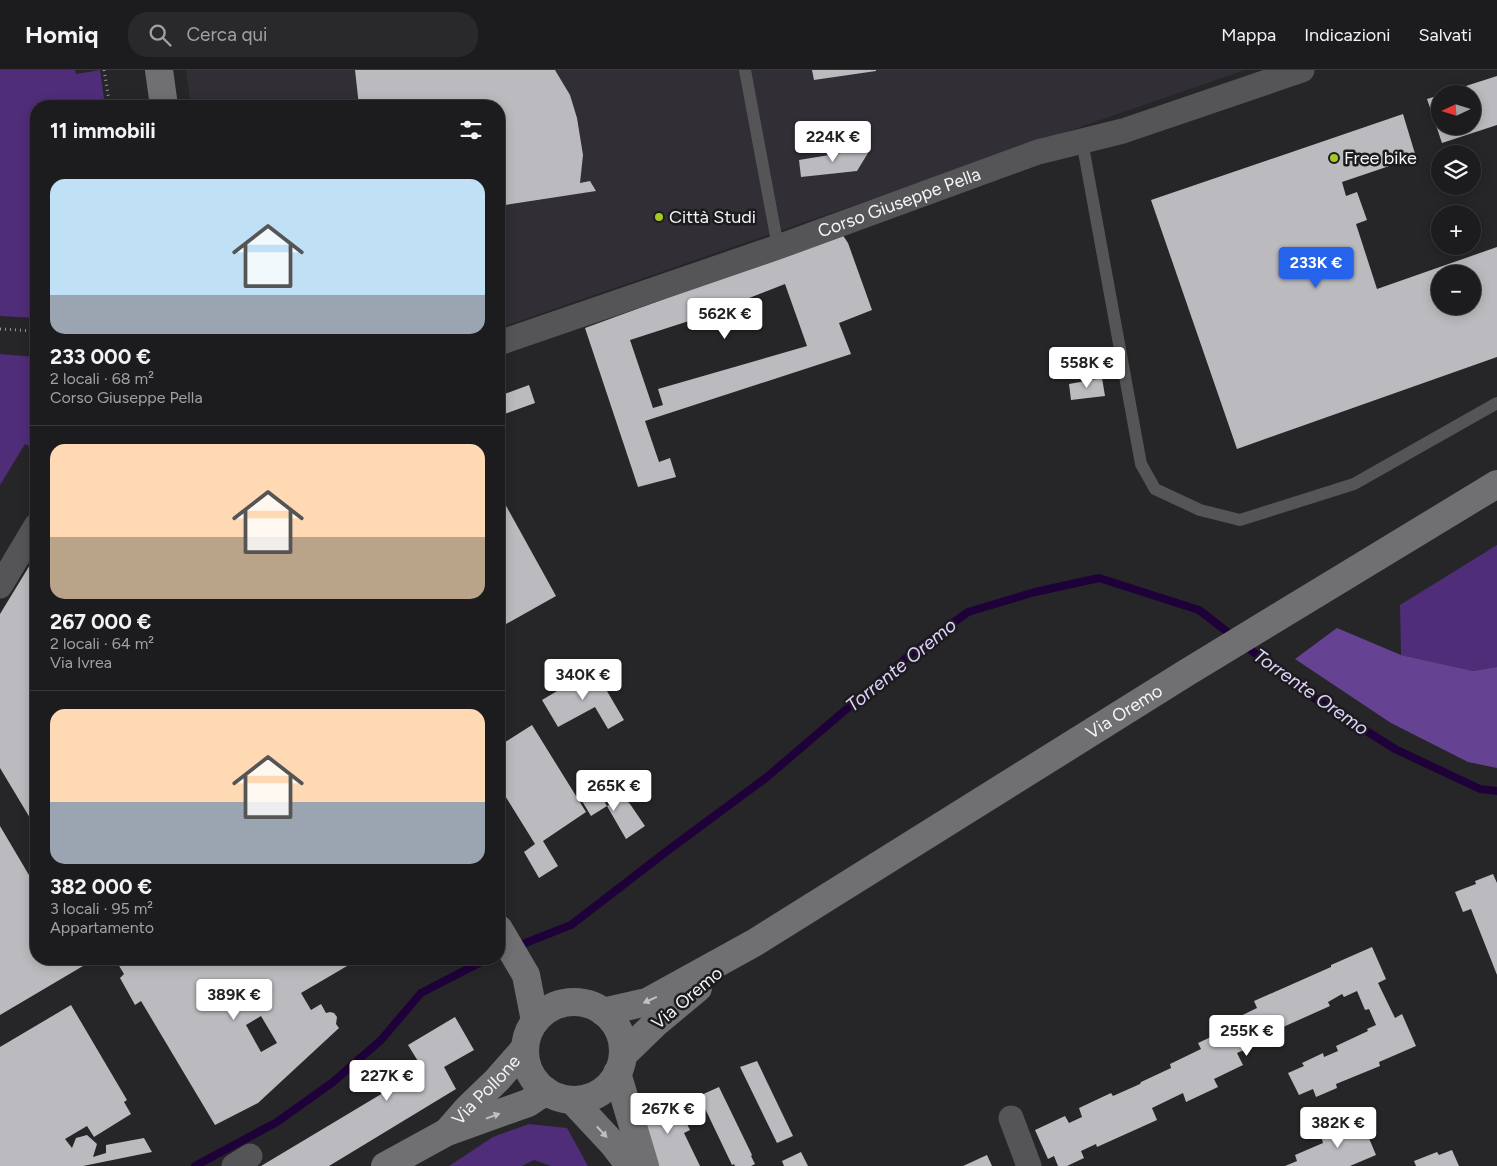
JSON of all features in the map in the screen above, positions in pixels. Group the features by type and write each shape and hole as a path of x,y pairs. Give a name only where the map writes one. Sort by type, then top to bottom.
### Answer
{"main road":[{"path":"159,70 163,100"},
{"name":"Via Oremo","path":"591,1007 647,1002 754,944 1186,674 1497,484"},
{"path":"505,939 526,975 535,1021"},
{"name":"Via Oremo","path":"620,1064 656,1023 754,944"},
{"path":"526,975 591,1007 615,1024 621,1039 620,1064 645,1166"},
{"path":"591,1007 563,1003 548,1010 535,1021 528,1034 525,1048 527,1064 534,1080 546,1091 559,1097 572,1100 586,1098 598,1093 609,1085 620,1064"},
{"name":"Via Pollone","path":"447,1132 525,1048"},
{"name":"Via Pollone","path":"385,1166 447,1132 528,1103 546,1091"},
{"path":"572,1100 613,1144 630,1166"}],"street":[{"name":"Corso Giuseppe Pella","path":"505,341 778,247 1038,152 1123,131 1302,70"},
{"path":"0,586 30,536"},
{"path":"1011,1118 1029,1166"}],"lane":[{"path":"745,70 778,247"},
{"path":"1082,141 1141,464 1155,489 1200,510 1240,520 1354,484 1497,403"}],"path":[{"path":"104,70 109,100"},
{"path":"0,329 30,331"}],"shaded area":[{"path":"0,70 75,70 76,74 100,70 104,100 30,100 30,318 0,316"},
{"name":"Città Studi","path":"186,70 1245,70 505,326 505,100 190,100"},
{"path":"0,354 30,356 30,447 25,444 0,485"},
{"path":"1497,545 1497,667 1473,671 1401,655 1400,605"},
{"path":"1337,628 1401,655 1473,671 1497,667 1497,768 1468,762 1391,723 1295,659"},
{"path":"529,1124 567,1128 588,1166 551,1166 534,1160 522,1166 449,1166 493,1137"}],"building":[{"path":"355,70 555,70 570,95 577,118 583,155 580,183 590,181 596,191 505,205 505,100 358,100"},
{"path":"812,70 876,70 876,71 814,80"},
{"path":"1497,76 1497,125 1481,130 1481,85 1469,85"},
{"path":"1431,98 1431,111 1427,99"},
{"path":"1403,114 1416,157 1342,182 1346,196 1357,192 1367,220 1356,224 1377,289 1431,270 1431,315 1481,315 1481,265 1446,265 1474,255 1481,255 1481,253 1497,247 1497,357 1237,449 1151,200"},
{"path":"1439,135 1466,135 1442,143"},
{"path":"871,148 857,171 801,177 799,160"},
{"path":"842,234 848,243 872,310 839,323 851,354 645,421 659,462 670,458 676,477 638,487 585,328","holes":["785,284 807,346 658,389 663,405 653,408 630,340 692,320"]},
{"path":"1102,378 1105,396 1071,400 1069,384"},
{"path":"529,385 535,403 505,414 505,394"},
{"path":"505,504 556,596 505,625"},
{"path":"30,565 30,818 0,768 0,614"},
{"path":"594,669 624,720 608,729 595,707 558,727 542,700"},
{"path":"532,725 586,812 543,841 558,866 539,878 524,852 535,844 505,796 505,742"},
{"path":"595,786 607,806 591,816 579,796"},
{"path":"623,797 645,826 626,839 607,806"},
{"path":"0,826 30,877 30,965 83,966 0,1015"},
{"path":"1493,874 1497,883 1497,975 1471,909 1463,912 1455,892 1476,884 1475,881"},
{"path":"1372,947 1386,979 1378,983 1395,1018 1402,1014 1416,1046 1379,1062 1380,1066 1336,1084 1337,1088 1316,1097 1313,1089 1299,1095 1288,1073 1304,1066 1302,1063 1323,1053 1324,1057 1338,1051 1336,1046 1368,1031 1367,1029 1376,1025 1369,1009 1365,1010 1357,991 1344,997 1342,994 1328,1002 1330,1006 1272,1032 1274,1037 1237,1053 1243,1065 1214,1079 1218,1087 1186,1102 1183,1093 1152,1108 1157,1120 1097,1147 1096,1144 1081,1151 1084,1158 1067,1166 1058,1166 1054,1156 1048,1159 1035,1130 1065,1116 1069,1123 1082,1117 1079,1108 1111,1093 1113,1096 1140,1084 1171,1068 1170,1064 1201,1049 1198,1043 1226,1030 1224,1024 1257,1008 1254,1001"},
{"path":"119,965 349,965 301,993 311,1010 321,1004 326,1013 334,1013 337,1017 336,1024 339,1028 258,1103 215,1125 141,1001 135,1005 120,978 124,974","holes":["261,1016 277,1043 261,1052 246,1025"]},
{"path":"71,1005 127,1100 124,1102 131,1114 94,1137 87,1126 65,1139 72,1148 76,1138 87,1135 97,1144 93,1157 106,1153 106,1145 144,1138 152,1152 83,1166 0,1166 0,1047"},
{"path":"455,1017 474,1050 444,1067 456,1089 329,1166 261,1166 393,1087 391,1084 421,1066 408,1045"},
{"path":"757,1061 793,1136 777,1143 740,1067"},
{"path":"719,1087 752,1155 755,1164 751,1166 732,1165 699,1096"},
{"path":"675,1099 677,1102 685,1101 694,1118 686,1122 690,1130 684,1133 700,1166 657,1166 634,1120"},
{"path":"1357,1121 1362,1133 1366,1131 1376,1155 1350,1166 1285,1166 1297,1161 1295,1155 1323,1143 1321,1136"},
{"path":"1452,1150 1459,1166 1416,1166 1414,1161 1437,1152 1439,1155"},
{"path":"801,1152 808,1166 784,1166 782,1161"},
{"path":"987,1155 992,1166 963,1166"}],"waterway":[{"name":"Torrente Oremo","path":"515,947 571,925 767,777 912,653 968,612 1035,592 1099,578 1199,610 1234,637"},
{"name":"Torrente Oremo","path":"1243,644 1314,698 1395,749 1480,789 1497,791"},
{"name":"Torrente Oremo","path":"195,1166 277,1122 333,1082 381,1040 421,993 475,965"}],"place":[{"name":"Free bike","path":"1334,158"},
{"name":"Città Studi","path":"659,217"}]}
